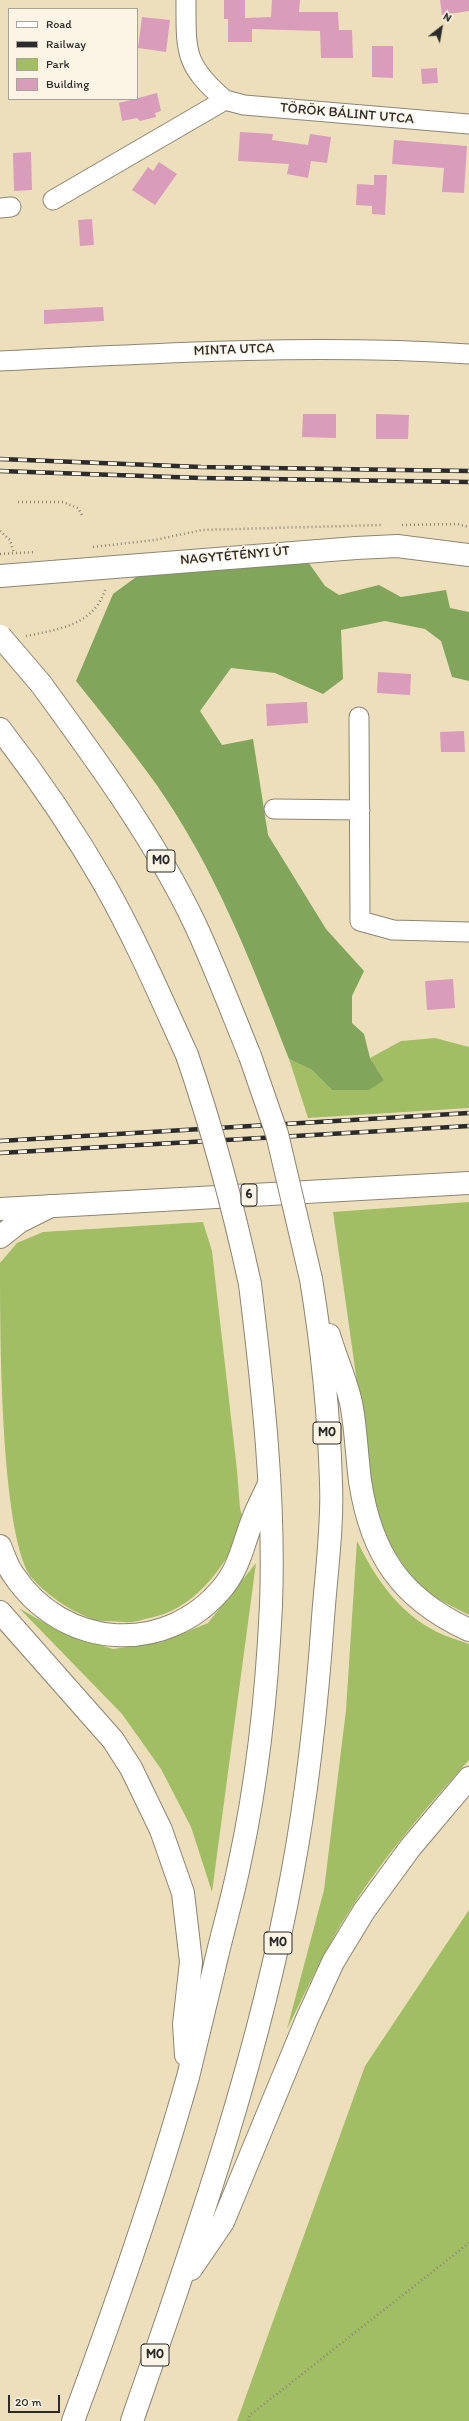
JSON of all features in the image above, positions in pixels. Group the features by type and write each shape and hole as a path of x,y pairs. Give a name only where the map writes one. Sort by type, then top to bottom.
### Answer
{"main road":[{"name":"NAGYTÉTÉNYI ÚT","path":"0,576 305,550 396,546 469,555"},
{"name":"M0","path":"11,636 41,684 113,785 167,871 195,924 250,1056 276,1134 310,1279 320,1335 331,1486 319,1672 310,1750 292,1875 270,1978 244,2079 178,2288 132,2421"},
{"path":"4,734 59,812 105,886 149,971 187,1055 212,1130 233,1207 250,1284 265,1407 271,1479 271,1604 261,1730 241,1860 188,2076 139,2236 73,2421"},
{"name":"6","path":"0,1209 469,1183"},
{"path":"0,1237 19,1222 51,1206"},
{"path":"310,1279 352,1407 360,1482 378,1547 401,1583 423,1604 447,1620 469,1630"},
{"path":"0,1546 12,1573 26,1590 60,1618 83,1630 111,1635 133,1637 151,1633 173,1626 193,1616 225,1585 241,1556 252,1520 271,1479"},
{"path":"0,1612 89,1710 113,1740 132,1768 161,1830 182,1893 191,1962 184,2024 188,2076"},
{"path":"178,2288 223,2222 295,2047 333,1962 364,1911 400,1860 469,1778"}],"street":[{"name":"TÖRÖK BÁLINT UTCA","path":"186,0 186,48 193,66 206,84 225,100 244,105 469,124"},
{"path":"53,200 225,100"},
{"name":"MINTA UTCA","path":"0,361 297,348 469,354"},
{"path":"359,717 360,921 393,930 469,932"},
{"path":"274,809 360,810"}],"path":[{"path":"18,502 62,502 78,508 82,515"},
{"path":"396,525 457,524 469,526"},
{"path":"89,548 155,540 202,530 388,525"},
{"path":"0,531 10,540 14,553"},
{"path":"0,554 37,552"},
{"path":"11,636 66,626 91,615 102,599 107,585 104,567"},
{"path":"248,2421 250,2415 469,2243"}],"green space":[{"path":"306,559 325,586 339,595 379,585 401,597 446,590 450,608 469,612 469,681 452,677 441,641 425,629 385,621 341,630 343,679 323,694 275,673 231,668 200,711 222,745 253,739 268,835 326,929 364,971 352,996 352,1023 364,1034 370,1058 384,1080 369,1090 332,1090 312,1070 289,1059 231,917 196,849 156,784 76,681 113,594 143,572"},
{"path":"435,1038 469,1047 469,1108 308,1118 289,1059 312,1070 332,1090 384,1080 370,1058 401,1041"},
{"path":"469,1202 469,1615 422,1591 383,1536 373,1496 333,1212"},
{"path":"203,1222 212,1251 240,1508 245,1527 227,1558 205,1586 193,1597 178,1607 163,1614 132,1622 92,1619 66,1606 43,1589 30,1576 20,1552 7,1474 0,1333 0,1263 17,1243 43,1232"},
{"path":"357,1541 380,1581 411,1615 437,1632 469,1644 469,1760 395,1847 361,1893 345,1917 325,1953 287,2029 324,1890 346,1710"},
{"path":"256,1563 212,1892 191,1827 161,1769 122,1714 19,1608 60,1632 113,1649 162,1642 208,1623"},
{"path":"469,1910 469,2421 237,2421 365,2066"}],"building":[{"path":"224,0 245,0 245,18 271,17 272,0 300,0 299,12 338,12 339,30 352,30 353,58 321,58 320,31 252,29 252,42 228,42 228,19 224,19"},
{"path":"440,0 469,0 469,11 442,15"},
{"path":"142,17 170,20 166,52 138,48"},
{"path":"372,46 393,46 393,78 372,77"},
{"path":"437,68 438,83 422,84 421,69"},
{"path":"157,93 161,111 155,113 156,117 140,121 137,118 122,121 119,103 138,100 138,98"},
{"path":"240,132 273,134 272,140 308,145 310,134 331,137 327,163 311,161 308,178 287,174 289,164 238,161"},
{"path":"394,140 467,146 464,193 442,192 444,168 392,164"},
{"path":"31,152 32,190 14,191 13,153"},
{"path":"159,162 177,174 155,205 132,190 148,167 153,171"},
{"path":"374,175 387,175 385,215 372,214 372,206 356,205 357,184 374,185"},
{"path":"92,219 94,245 80,246 78,220"},
{"path":"103,307 104,321 44,324 44,310"},
{"path":"303,414 336,414 336,438 302,437"},
{"path":"376,414 409,415 408,439 376,439"},
{"path":"378,672 411,674 410,695 377,693"},
{"path":"307,702 308,723 267,726 266,704"},
{"path":"464,731 465,752 441,752 440,732"},
{"path":"453,979 455,1008 427,1010 425,981"}],"railway":[{"path":"0,459 201,467 469,471"},
{"path":"0,471 201,478 469,482"},
{"path":"0,1141 469,1113"},
{"path":"0,1153 469,1126"}]}
